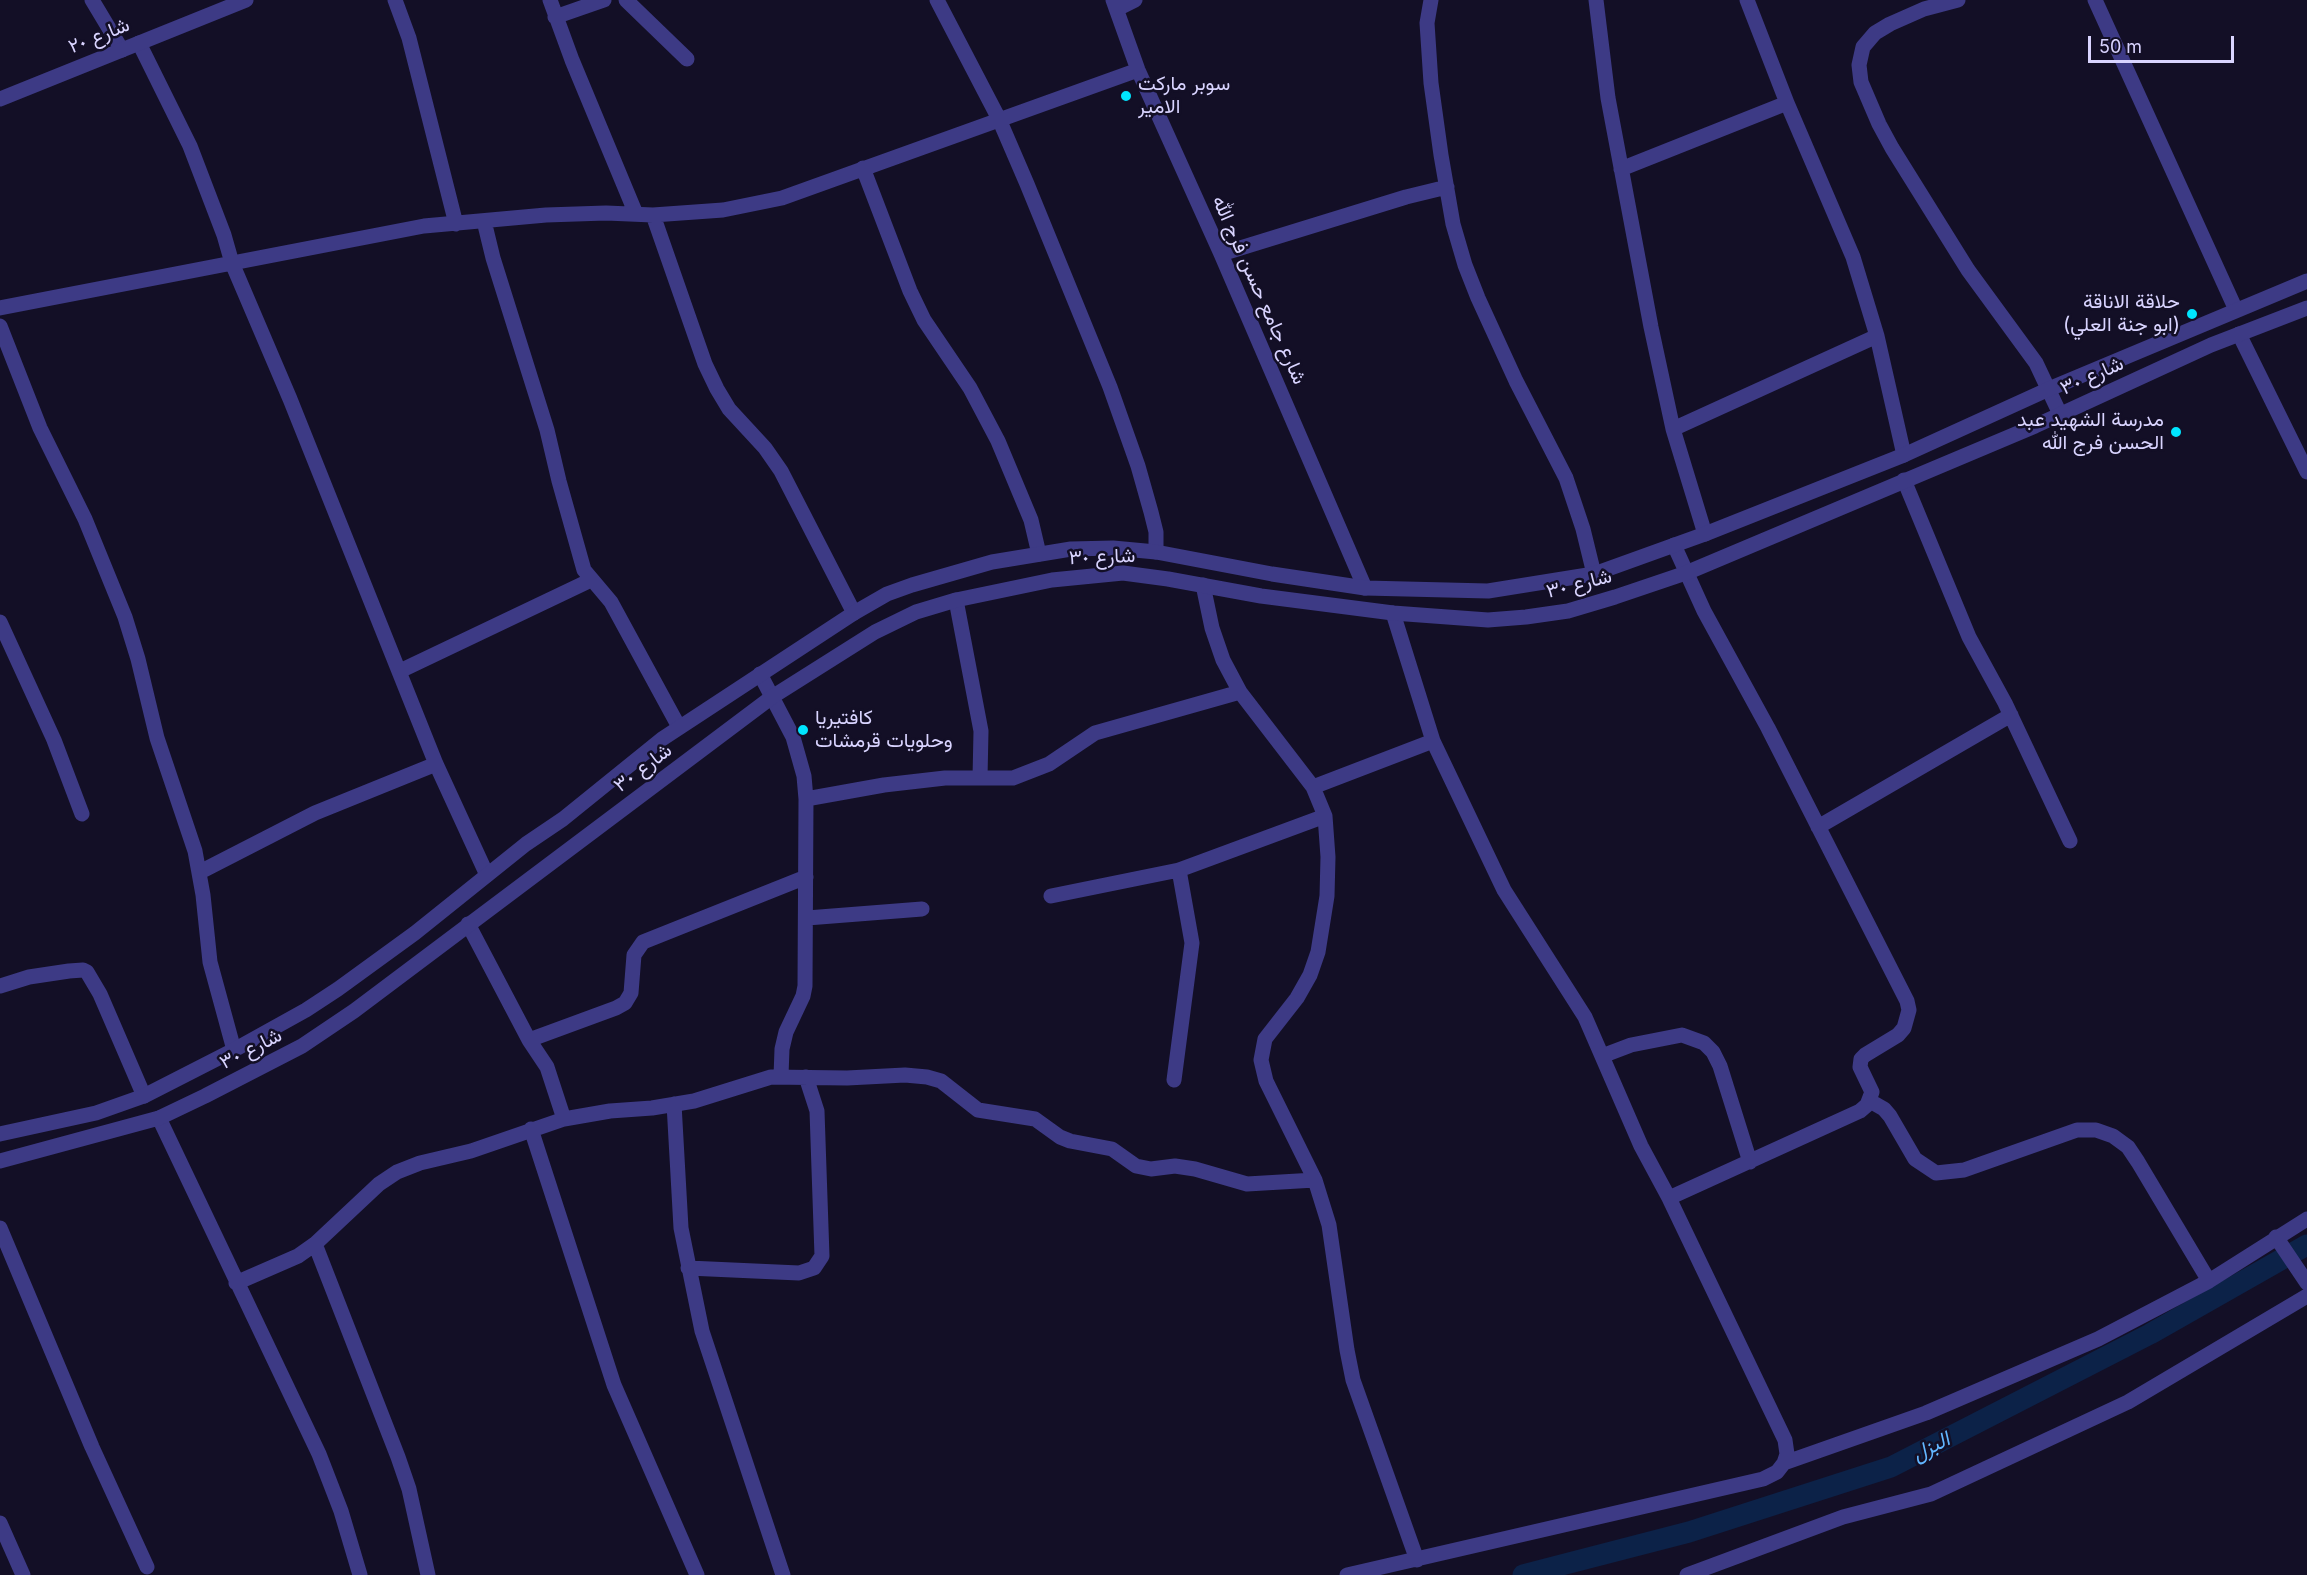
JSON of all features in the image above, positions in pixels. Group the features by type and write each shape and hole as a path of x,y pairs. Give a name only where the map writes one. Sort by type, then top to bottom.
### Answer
{"street":[{"path":"92,0 122,50"},
{"name":"شارع ٢٠","path":"0,99 246,0"},
{"path":"395,0 409,38 456,224"},
{"path":"550,0 636,214"},
{"path":"555,17 604,0"},
{"path":"626,0 687,59"},
{"path":"937,0 999,119 1028,184 1110,387 1138,466 1151,512 1156,532 1156,552"},
{"path":"1115,4 1135,0"},
{"path":"1431,0 1427,23 1428,42 1441,155 1453,224 1478,298 1516,381 1566,478 1583,528 1594,574"},
{"path":"1596,0 1608,98 1651,327 1673,429 1705,534"},
{"path":"1747,0 1786,103 1853,257 1877,336 1904,454"},
{"path":"1958,0 1923,5 1875,33 1863,47 1859,65 1861,82 1892,148 1968,270 2036,363 2060,414"},
{"path":"2095,0 2236,310"},
{"name":"شارع جامع حسن فرج الله","path":"1115,4 1138,70 1221,254 1365,588"},
{"path":"139,43 189,146 225,235 232,263 290,399 436,764 487,874"},
{"path":"0,308 424,226 546,215 653,215 723,210 782,198 1138,70"},
{"path":"1621,169 1786,103"},
{"path":"863,168 919,310 939,344 970,388 999,441 1031,520 1039,554"},
{"path":"1221,254 1406,197 1447,187"},
{"path":"653,215 705,364 717,389 729,409 765,448 781,471 854,613"},
{"path":"484,221 493,258 547,430 576,547 584,570 611,602 679,728"},
{"name":"شارع ٣٠","path":"0,1134 96,1113 144,1096 272,1030 338,990 526,844 563,819 662,739 854,613 887,594 993,562 1071,549 1102,548 1156,552 1272,574 1365,588 1488,591 1594,574 1705,534 1904,454 2049,389 2307,282"},
{"name":"شارع ٣٠","path":"0,1161 159,1118 302,1046 354,1011 772,697 875,632 916,612 956,600 1052,580 1123,573 1283,599 1393,613 1488,620 1526,617 1577,608 1686,573 2060,414 2239,334 2307,308"},
{"path":"0,326 40,429 85,519 112,580 138,658 157,738 189,829 200,872 210,962 234,1050"},
{"path":"2239,334 2307,472"},
{"path":"1673,429 1877,336"},
{"path":"1904,480 1969,636 2011,715 2070,841"},
{"path":"1669,1198 1860,1111 1870,1101 1872,1092 1860,1067 1862,1059 1865,1054 1898,1035 1904,1028 1909,1010 1907,1001 1768,728 1704,612 1674,546"},
{"path":"400,671 591,580"},
{"path":"1203,585 1217,646 1240,692 1313,787 1325,816 1328,857 1327,896 1318,952 1310,975 1297,998 1265,1040 1261,1060 1266,1081 1315,1180 1329,1225 1353,1380 1417,1560"},
{"path":"956,600 980,718 982,746 980,778"},
{"path":"1347,1575 1763,1479 1777,1472 1787,1454 1785,1440 1669,1198 1641,1146 1585,1017 1504,890 1433,741 1393,613"},
{"path":"0,622 54,740 82,814"},
{"path":"760,674 793,737 799,756 806,799 805,986 803,996 786,1032 782,1049 781,1076"},
{"path":"806,799 892,784 945,778 1013,778 1035,771 1066,754 1095,734 1240,692"},
{"path":"1818,827 2011,715"},
{"path":"1313,787 1433,741"},
{"path":"200,872 315,813 436,764"},
{"path":"1051,896 1179,870 1325,816"},
{"path":"1174,1080 1192,943 1179,870"},
{"path":"530,1040 626,1003 631,993 634,955 643,942 806,877"},
{"path":"807,918 922,909"},
{"path":"468,924 530,1040 547,1066 564,1119"},
{"path":"0,986 69,971 87,972 100,994 144,1096"},
{"path":"338,990 354,1011"},
{"path":"1602,1056 1631,1045 1682,1035 1704,1043 1713,1052 1720,1066 1750,1161"},
{"path":"236,1283 298,1256 315,1244 366,1195 397,1172 420,1163 486,1146 564,1119 694,1101 771,1077 781,1076 905,1075 927,1077 941,1081 978,1110 1035,1119 1070,1142 1112,1149 1136,1166 1150,1169 1174,1166 1195,1169 1247,1184 1315,1180"},
{"path":"688,1268 799,1273 814,1268 822,1256 817,1111 806,1077"},
{"path":"1870,1101 1884,1109 1890,1116 1915,1159 1936,1173 1964,1170 2077,1130 2096,1130 2113,1136 2128,1147 2138,1162 2209,1281"},
{"path":"674,1104 681,1228 702,1331 783,1575"},
{"path":"159,1118 319,1454 341,1511 360,1575"},
{"path":"531,1129 614,1385 697,1575"},
{"path":"1784,1463 1926,1413 2098,1339 2209,1281 2307,1219"},
{"path":"0,1228 92,1447 147,1567"},
{"path":"2276,1237 2307,1283"},
{"path":"315,1244 409,1489 428,1575"},
{"path":"1687,1575 1843,1517 1930,1494 2128,1402 2307,1296"},
{"path":"0,1522 23,1575"}],"waterway":[{"name":"البزل","path":"1523,1575 1689,1532 1891,1467 2150,1334 2307,1245"}],"place":[{"name":"سوبر ماركت الامير","path":"1126,96"},
{"name":"حلاقة الاناقة (ابو جنة العلي)","path":"2192,314"},
{"name":"مدرسة الشهيد عبد الحسن فرج الله","path":"2176,432"},
{"name":"كافتيريا وحلويات قرمشات","path":"803,730"}]}
